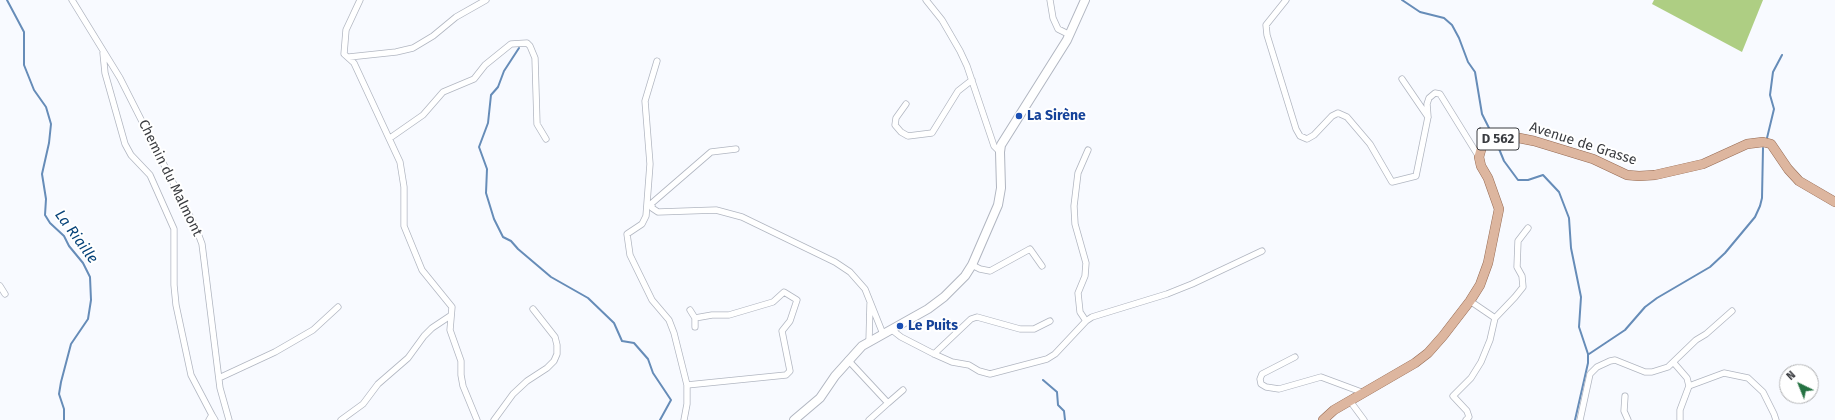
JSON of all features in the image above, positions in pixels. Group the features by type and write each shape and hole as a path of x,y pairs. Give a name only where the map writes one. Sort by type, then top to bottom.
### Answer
{"main road":[{"name":"Avenue de Grasse","path":"1479,157 1482,146 1490,140 1514,137 1534,141 1593,159 1627,175 1639,176 1655,175 1703,164 1748,144 1763,142 1771,144 1788,169 1799,181 1835,202"},
{"name":"D 562","path":"1322,420 1334,410 1415,363 1428,353 1470,301 1480,285 1488,263 1499,209 1488,178 1480,166 1479,157"}],"street":[{"name":"Chemin du Malmont","path":"72,0 103,53 120,78 196,228 202,244 219,378 229,420"},
{"path":"360,0 346,30 344,54 354,63 400,162 404,186 404,226 422,270 452,307 450,316 450,330 461,361 463,386 477,420"},
{"path":"349,57 396,52 413,48 433,36 456,17 486,0"},
{"path":"926,0 942,20 954,39 967,66 994,146 1000,152"},
{"path":"1050,0 1053,18 1058,30 1070,35"},
{"path":"794,420 820,398 848,360 869,341 892,330 928,309 944,297 965,276 972,265 998,205 1001,188 1000,152 1002,145 1070,35 1084,0"},
{"path":"1286,0 1266,25 1267,35 1296,129 1300,136 1307,139 1314,135 1332,116 1338,113 1347,117 1370,144 1392,182 1416,176 1428,117 1427,104 1429,98 1435,93 1440,94 1479,157"},
{"path":"390,138 423,115 443,92 474,79 485,66 511,44 527,43 530,46 535,58 537,124 546,138"},
{"path":"103,53 105,73 125,144 131,155 150,174 174,229 174,285 177,312 191,374 212,418"},
{"path":"657,61 645,101 650,164 646,216 642,224 627,234 630,255 648,293 668,320 687,385 687,404 684,420"},
{"path":"1402,79 1428,117"},
{"path":"906,104 896,118 895,126 908,136 932,134 958,91 972,80"},
{"path":"736,148 711,152 652,203 652,208 658,212 716,210 742,217 835,262 850,272 865,290 883,334"},
{"path":"1086,321 1080,312 1078,293 1085,276 1086,263 1075,224 1074,206 1078,173 1088,150"},
{"path":"1466,420 1469,417 1467,411 1453,396 1472,378 1481,362 1490,340 1495,318 1523,287 1522,276 1516,267 1518,241 1528,228"},
{"path":"972,265 980,269 990,271 1030,249 1042,266"},
{"path":"892,330 901,337 934,354 952,362 969,365 990,374 1040,362 1052,357 1086,321 1092,317 1128,308 1192,284 1262,251"},
{"path":"0,286 5,294"},
{"path":"687,385 786,375 790,371 782,331 790,321 797,300 784,292 773,302 729,315 712,315 695,318"},
{"path":"869,341 870,301"},
{"path":"1470,301 1495,318"},
{"path":"219,378 275,352 313,330 338,307"},
{"path":"494,420 513,394 527,381 548,368 554,361 557,354 557,345 554,337 533,309"},
{"path":"690,310 695,318 695,327"},
{"path":"1580,420 1590,374 1597,367 1610,360 1615,360 1638,370 1652,372 1668,367 1674,363 1696,340 1706,334 1732,311"},
{"path":"341,420 363,404 378,384 408,358 432,328 450,316"},
{"path":"934,354 971,319 976,317 1020,329 1034,329 1050,321"},
{"path":"1295,357 1262,374 1260,379 1261,384 1266,387 1279,389 1321,378 1364,393"},
{"path":"848,360 888,403"},
{"path":"1674,363 1687,378 1689,386 1680,410 1680,420"},
{"path":"1689,386 1724,373 1748,378 1763,392 1776,420"},
{"path":"869,420 903,390"},
{"path":"1625,396 1624,411 1628,420"},
{"path":"1350,402 1364,420"}],"green space":[{"path":"1654,0 1763,0 1742,52 1652,4"}],"waterway":[{"name":"La Riaille","path":"7,0 24,32 24,65 34,90 46,107 51,124 49,143 42,174 46,199 45,215 50,223 64,236 69,246 83,263 90,277 91,300 88,319 71,344 61,382 59,394 64,409 64,420"},
{"path":"1402,0 1420,12 1444,18 1452,25 1459,38 1468,62 1475,72 1482,114 1492,134"},
{"path":"519,48 504,71 498,87 491,95 488,123 479,147 487,169 486,193 494,219 503,237 511,241 518,249 551,277 588,298 614,323 622,341 634,343 648,359 653,373 671,400 660,420"},
{"path":"1767,138 1774,109 1770,95 1773,72 1782,55"},
{"path":"1497,144 1504,161 1518,180 1528,180 1543,175 1559,192 1569,218 1571,248 1581,297 1579,327 1588,354 1588,363 1575,420"},
{"path":"1589,354 1625,330 1645,307 1657,298 1710,267 1725,253 1755,217 1760,206 1762,198 1763,148"},
{"path":"1043,380 1057,392 1058,405 1064,411 1065,420"}],"place":[{"name":"La Sirène","path":"1019,116"},
{"name":"Le Puits","path":"900,326"}]}
